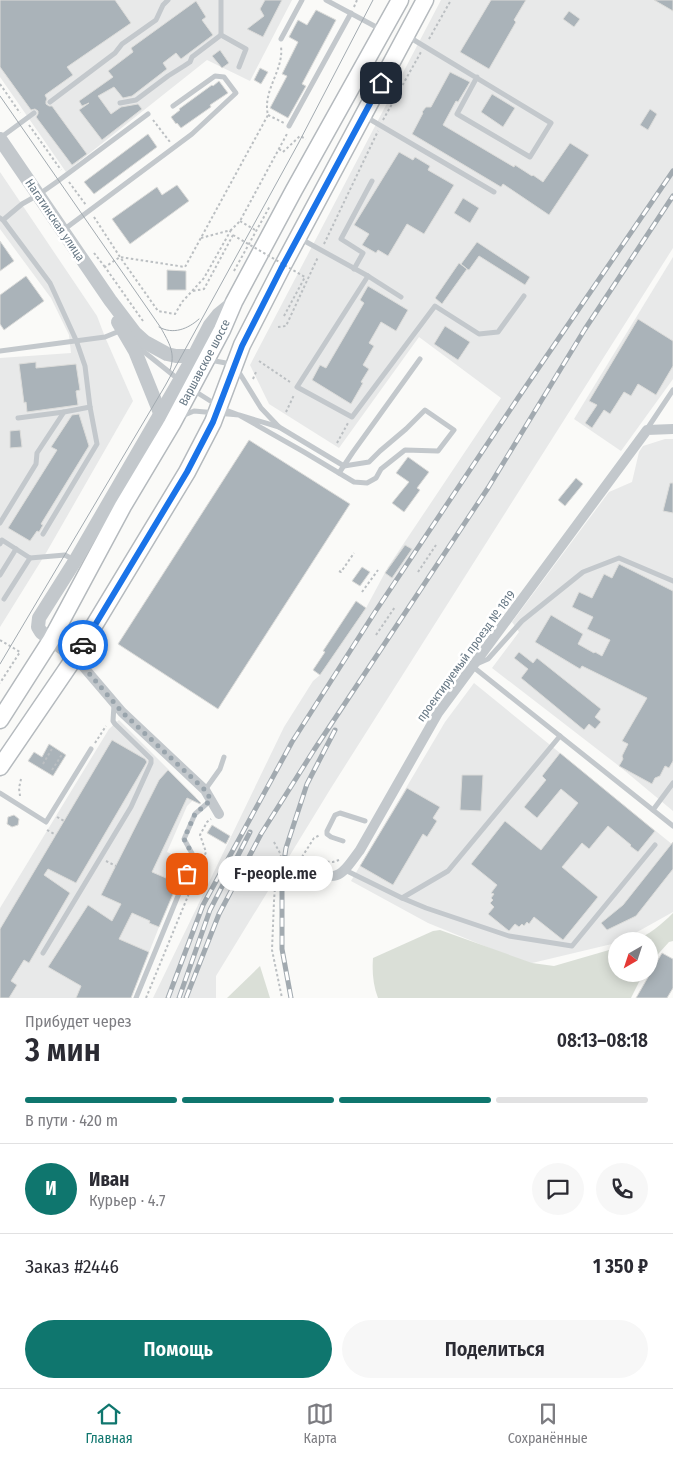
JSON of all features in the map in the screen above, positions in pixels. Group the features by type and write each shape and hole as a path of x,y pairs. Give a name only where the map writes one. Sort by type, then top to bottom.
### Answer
{"main road":[{"name":"Варшавское шоссе","path":"0,720 51,640 123,506 185,384 200,358 222,330 234,302 294,190 400,0"},
{"path":"0,768 76,658 187,472 213,422 242,346 425,0"}],"street":[{"name":"Нагатинская улица","path":"0,138 110,300"},
{"path":"110,300 166,419 74,561 39,618 38,627 41,632 76,658 122,712 205,790 219,814"},
{"path":"110,300 135,333 145,342 166,354 200,358"},
{"path":"647,430 673,429"},
{"name":"проектируемый проезд № 1819","path":"345,870 360,850 438,713 647,430"},
{"path":"306,863 324,876 337,876 345,870"}],"lane":[{"path":"158,0 163,5"},
{"path":"50,102 115,53 122,44 156,20 163,5 168,0"},
{"path":"221,35 222,0"},
{"path":"280,40 302,0"},
{"path":"326,0 383,30"},
{"path":"289,126 350,13"},
{"path":"221,35 246,49 239,67"},
{"path":"120,103 136,100 190,62 192,57 221,35"},
{"path":"406,35 425,46 551,123 530,157 457,114 477,78"},
{"path":"62,231 192,134 236,93 224,77 215,76 173,106"},
{"path":"0,138 34,113"},
{"path":"43,534 98,444 90,407 85,366 76,340 50,283 1,219 65,176 148,114"},
{"path":"364,115 494,192"},
{"path":"354,269 363,253 341,239 372,181"},
{"path":"298,237 402,297"},
{"path":"368,276 298,387 352,417 435,306 479,334 498,332 524,296"},
{"path":"0,351 125,334 218,409"},
{"path":"200,358 235,364 261,408 279,427"},
{"path":"339,473 420,359"},
{"path":"647,430 673,390"},
{"path":"18,418 90,407"},
{"path":"166,419 182,416 194,411 218,409 239,415 279,427 344,466 369,462 425,410 454,430 438,452 405,450 381,469 376,478 367,483 354,482 239,415"},
{"path":"0,523 36,464 37,453 64,412"},
{"path":"1,541 30,558 65,555 74,561"},
{"path":"0,575 16,549"},
{"path":"4,599 30,558"},
{"path":"673,581 619,558 583,572 522,622 488,658 472,666 673,826"},
{"path":"43,953 131,808 151,763 150,759 113,721 114,702"},
{"path":"402,898 448,871 560,736"},
{"path":"0,792 46,822 91,749"},
{"path":"205,790 214,780 224,757"},
{"path":"652,810 673,783"},
{"path":"136,998 194,857 184,839 195,814 211,800"},
{"path":"343,841 327,834 335,815 338,813 365,821"},
{"path":"345,870 426,908 509,936 572,946 655,845"}],"path":[{"path":"278,327 286,326 321,250 331,234 380,125 451,0"},
{"path":"0,84 90,210 158,311 175,314 182,302 204,278 231,230 240,221 288,132 289,126 268,114 266,108 270,88 283,56 280,40"},
{"path":"148,114 174,148"},
{"path":"105,267 120,257 185,266 268,114"},
{"path":"279,149 283,152 300,136 306,139"},
{"path":"234,270 270,206"},
{"path":"240,221 256,230"},
{"path":"200,238 231,230"},
{"path":"192,292 204,289 233,235 305,277 284,316"},
{"path":"94,253 144,321"},
{"path":"259,361 298,387 286,412"},
{"path":"252,381 256,372"},
{"path":"337,443 352,417"},
{"path":"418,572 436,545"},
{"path":"339,571 341,572 354,553"},
{"path":"362,592 378,570"},
{"path":"376,634 395,608"},
{"path":"0,640 20,652 0,683"},
{"path":"91,749 107,725"},
{"path":"43,764 53,747"},
{"path":"52,770 63,753"},
{"path":"21,779 19,796 25,808"},
{"path":"43,828 56,835"},
{"path":"306,863 302,856 314,838 327,834"},
{"path":"274,842 281,856 275,882 272,950 282,998"},
{"path":"315,861 322,863 333,862 341,860 343,857"}],"shaded area":[{"path":"0,0 292,0 250,81 207,60 66,172 0,77"},
{"path":"441,0 673,0 673,248 331,788 216,976 216,998 153,998 284,727 313,681 320,675 366,608 388,567 501,398 419,337 339,448 269,404 250,365"},
{"path":"0,172 97,316 133,401 46,553 0,627 0,358 71,353 69,335 51,298 0,229"},
{"path":"673,257 673,379 621,451 574,419"},
{"path":"665,439 673,439 673,811 619,766 492,668 519,632 512,622 609,492 632,482 639,452 643,446"},
{"path":"474,683 673,845 673,912 637,932 608,932 608,945 528,964 428,923 351,881 445,722"},
{"path":"119,720 196,797 187,806 167,852 187,861 131,998 0,998 0,908 109,729"},
{"path":"673,913 673,941 669,942 658,954 658,932 650,932"},
{"path":"440,930 532,963 554,966 608,950 608,982 639,982 631,998 378,998 373,978 373,958 433,931"},
{"path":"260,966 270,998 227,998"}],"building":[{"path":"0,0 115,0 131,23 67,67 73,75 45,95 47,99 46,104 52,106 87,154 72,165 36,117 38,111 35,109 31,110 0,67"},
{"path":"265,0 282,0 263,37 247,29 264,16 260,9"},
{"path":"491,0 526,0 514,20 516,22 489,69 460,52"},
{"path":"654,0 673,0 673,11"},
{"path":"196,1 206,17 202,20 213,35 181,59 176,53 163,63 167,69 132,96 123,98 114,87 98,96 111,114 121,107 138,104 142,109 102,140 79,110 89,103 82,106 79,101 113,77 108,71 133,52 131,48"},
{"path":"316,10 336,20 302,84 306,86 288,118 270,108 287,76 282,74 298,42 289,37 298,20 307,25"},
{"path":"569,11 580,19 574,27 563,19"},
{"path":"220,50 229,63 222,68 212,56"},
{"path":"260,68 268,72 261,84 254,80"},
{"path":"450,72 470,82 458,102 456,101 443,125 543,182 570,143 589,155 549,215 503,184 501,187 412,134 422,112 426,107 431,107"},
{"path":"219,81 228,93 181,128 176,124 171,117 179,109"},
{"path":"492,94 515,108 503,127 481,112"},
{"path":"650,109 657,114 648,130 640,125"},
{"path":"148,134 157,147 94,194 84,182"},
{"path":"399,152 413,160 415,157 430,166 428,170 454,185 424,234 407,224 388,256 378,250 376,253 362,245 369,234 354,225"},
{"path":"177,185 189,201 130,244 112,219 157,187 162,195"},
{"path":"463,198 479,208 470,223 454,213"},
{"path":"0,241 14,261 0,271"},
{"path":"477,242 530,277 525,285 479,256 469,270 461,264"},
{"path":"459,263 467,269 442,304 435,298"},
{"path":"167,270 186,271 186,290 167,290"},
{"path":"26,276 44,301 4,330 0,324 0,295"},
{"path":"368,286 408,310 396,331 381,322 369,343 374,346 363,365 369,369 351,404 312,380 320,365 326,368 364,303 360,300"},
{"path":"638,319 673,341 673,366 656,395 638,384 631,396 624,392 610,414 604,410 592,428 585,423 597,405 589,401"},
{"path":"445,326 470,342 458,360 434,344"},
{"path":"36,362 36,368 76,364 80,390 76,391 78,405 27,412 19,364"},
{"path":"79,414 89,446 41,524 43,525 39,532 37,531 30,541 8,528 57,450 51,447 72,415"},
{"path":"20,430 22,447 10,448 10,431"},
{"path":"249,440 350,504 218,709 118,644"},
{"path":"408,457 429,472 417,488 420,490 404,512 392,503 409,482 396,473"},
{"path":"576,478 583,484 565,506 558,500"},
{"path":"670,483 673,483 673,513 663,511"},
{"path":"405,545 412,549 392,578 385,573"},
{"path":"619,564 673,591 673,761 669,768 665,766 660,776 655,778 652,784 619,766 628,744 622,741 647,698 582,666 580,669 535,642 551,615 583,634 578,644 602,656 610,640 587,629 593,617 572,607 579,592 592,598 604,574 612,578"},
{"path":"362,567 370,572 360,586 352,581"},
{"path":"356,601 366,608 320,675 313,670 325,652 323,651"},
{"path":"519,652 533,663 537,658 601,709 595,717 601,722 595,729 589,724 584,730 521,678 528,669 514,658"},
{"path":"112,740 147,762 76,883 48,869 44,875 70,893 29,963 24,960 11,981 17,985 9,998 0,998 0,929"},
{"path":"49,744 66,755 53,776 28,761 34,752 42,757"},
{"path":"560,753 655,831 638,852 608,826 589,849 582,843 562,867 598,897 563,940 534,917 529,924 527,922 524,926 522,924 519,927 515,924 509,931 488,914 494,907 490,903 493,900 491,898 494,894 491,893 497,885 471,864 505,821 541,850 578,803 561,789 537,818 524,807 546,780 542,776"},
{"path":"168,770 201,803 187,798 152,872 166,878 176,856 187,861 159,927 132,913 119,939 149,952 131,998 76,998 81,986 48,967 88,905 112,921 121,904 101,895 159,780"},
{"path":"462,775 483,775 481,811 460,810"},
{"path":"407,788 440,807 433,818 437,821 427,837 423,834 393,885 360,866"},
{"path":"14,815 19,819 18,825 12,827 7,824 8,817"},
{"path":"212,825 230,836 226,844 207,833"},
{"path":"673,842 673,869 636,916 607,930 601,923 623,905"},
{"path":"662,953 673,959 673,988 667,998 636,998 645,982 658,982 658,960"}],"tram line":[{"path":"0,664 165,386 298,144 373,0"},
{"path":"0,96 161,328 172,353 170,370"},
{"path":"159,327 175,331 190,326 199,319"}],"railway":[{"path":"168,998 203,905 292,742 375,612 673,171"},
{"path":"186,998 219,914 261,834 314,750 488,488 585,329 673,196"},
{"path":"291,998 282,949 282,874 286,848 307,784 335,730"},
{"path":"179,998 210,910 250,832"}],"way so far":[{"path":"83,645 76,658 90,676 122,712 205,790 211,800 195,814 184,839 194,857 187,874"}],"place":[{"name":"F-people.me","path":"187,874"}],"route":[{"path":"83,645 187,472 213,422 242,346 381,83"}]}
